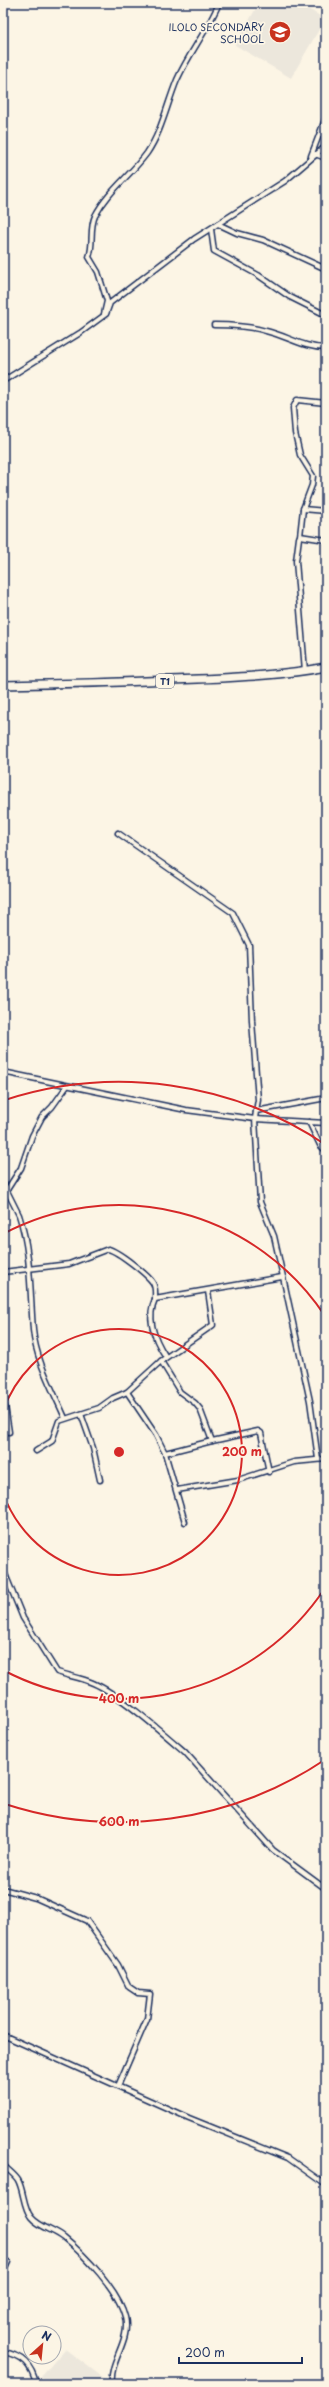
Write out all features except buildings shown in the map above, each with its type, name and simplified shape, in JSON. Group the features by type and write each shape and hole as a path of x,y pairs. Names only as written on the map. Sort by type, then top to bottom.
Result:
{"highway":[{"name":"T1","path":"3,685 140,682 290,674 326,667"}],"street":[{"path":"104,315 107,301 98,272 89,257 92,250 94,218 107,196 147,152 159,129 177,80 198,40 212,21 219,3"},
{"path":"313,156 326,117"},
{"path":"3,381 80,334 104,315 110,303 194,239 284,181 326,146"},
{"path":"313,156 326,158"},
{"path":"218,224 237,233 263,240 326,269"},
{"path":"211,229 214,251 258,275 290,297 326,315"},
{"path":"214,325 243,326 266,331 302,344 326,348"},
{"path":"305,671 296,561 303,509 312,485 313,476 300,455 295,432 293,408 297,400 326,403"},
{"path":"303,509 326,511"},
{"path":"300,536 326,540"},
{"path":"118,833 233,913 249,945 252,1021 258,1100 254,1119 258,1190 274,1236 310,1401 318,1459"},
{"path":"3,1072 186,1110 254,1119 326,1123"},
{"path":"3,1196 21,1168 32,1136 42,1117 52,1108 67,1086"},
{"path":"256,1111 326,1098"},
{"path":"309,1122 320,1145 326,1151"},
{"path":"7,1191 19,1217 28,1269 33,1330 37,1349 42,1365 66,1418"},
{"path":"3,1272 69,1264 108,1249 113,1250 148,1278 155,1288 155,1299 151,1308 150,1320 166,1357"},
{"path":"155,1299 208,1291 238,1283 282,1277"},
{"path":"36,1450 52,1441 57,1425 66,1418 98,1408 113,1398 127,1392 166,1357 213,1325 208,1291"},
{"path":"161,1361 180,1392 196,1403 200,1409 212,1441"},
{"path":"127,1392 156,1435 165,1453 177,1490 185,1522"},
{"path":"3,1393 9,1432"},
{"path":"81,1414 93,1448 100,1480"},
{"path":"165,1453 212,1441 260,1432 269,1472"},
{"path":"177,1490 238,1480 269,1472 294,1462 326,1459"},
{"path":"3,1569 23,1618 57,1672 92,1682 105,1689 170,1739 185,1752 273,1850 326,1890"},
{"path":"3,1889 36,1898 87,1921 118,1965 129,1987 138,1993 150,1994 147,2019 118,2086"},
{"path":"3,2035 189,2118 288,2158 326,2185"},
{"path":"3,2165 18,2180 31,2217 42,2226 64,2237 100,2275 116,2297 125,2317 124,2341 111,2377 112,2384"},
{"path":"3,2274 8,2262"},
{"path":"3,2352 14,2353 27,2363 36,2384"}],"shaded area":[{"name":"ILOLO SECONDARY SCHOOL","path":"259,3 298,3 325,19 291,78 235,45"},
{"path":"65,2349 105,2379 101,2384 50,2384 41,2377 51,2365 62,2365 62,2352"}],"place":[{"name":"ILOLO SECONDARY SCHOOL","path":"280,32"}]}
